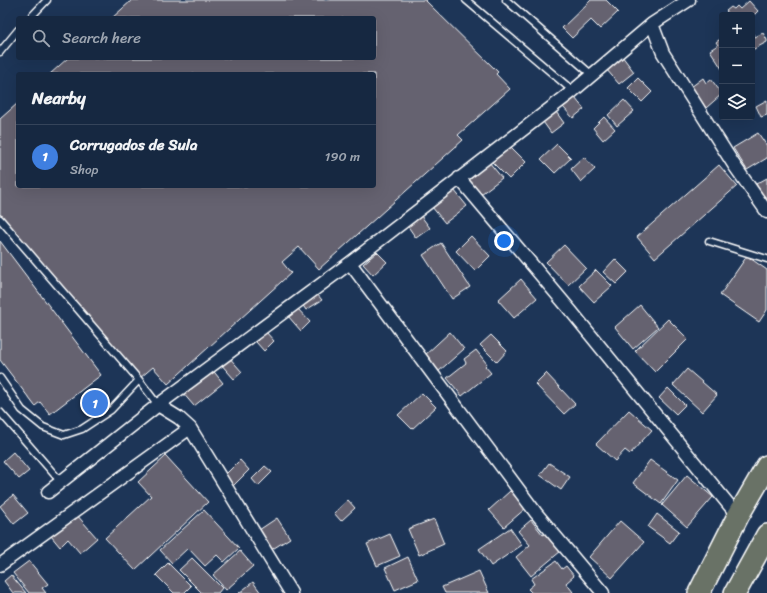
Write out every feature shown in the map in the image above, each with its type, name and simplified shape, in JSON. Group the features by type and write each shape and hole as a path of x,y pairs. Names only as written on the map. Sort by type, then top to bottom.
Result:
{"highway":[{"path":"699,593 738,516 767,466"},
{"path":"735,593 767,535"}],"street":[{"path":"48,492 158,406 350,263 573,91 652,24 689,0"},
{"path":"652,24 663,53 734,164 767,212"},
{"path":"459,178 571,311 738,516"},
{"path":"350,263 536,513 603,593"},
{"path":"158,406 178,418 190,428 291,593"},
{"path":"0,565 190,428"}],"lane":[{"path":"32,16 47,0"},
{"path":"466,0 573,91"},
{"path":"506,0 592,75"},
{"path":"0,52 16,32"},
{"path":"0,219 139,380 158,406"},
{"path":"709,241 767,259"},
{"path":"0,378 22,410 43,427 64,435 82,429 111,410 139,380"},
{"path":"0,412 61,482"}],"building":[{"path":"132,0 425,0 498,72 496,74 510,89 458,135 463,140 319,269 299,247 282,262 291,273 168,384 153,367 140,378 0,214 0,119 16,105 16,188 376,188 376,72 52,72 66,60 376,60 376,16 114,16"},
{"path":"591,0 606,0 618,12 600,29 591,20 572,38 562,28"},
{"path":"749,1 758,11 755,14 755,12 726,11 731,7 734,9 737,6 740,9"},
{"path":"763,33 767,42 755,48 755,37"},
{"path":"719,40 719,64 710,50 718,45 716,42"},
{"path":"622,56 634,72 619,84 606,69"},
{"path":"638,78 652,92 642,102 628,88"},
{"path":"703,78 706,83 711,79 719,90 719,97 706,108 691,87"},
{"path":"575,98 584,109 573,118 563,107"},
{"path":"624,100 634,111 617,126 608,115"},
{"path":"767,100 767,115 761,117 756,106"},
{"path":"554,109 564,123 551,133 541,119"},
{"path":"604,117 615,129 603,140 593,128"},
{"path":"758,133 767,146 767,158 747,170 733,148"},
{"path":"557,144 571,158 555,173 541,159"},
{"path":"509,145 526,162 509,179 492,162"},
{"path":"584,157 595,169 581,182 571,169"},
{"path":"489,162 502,178 481,194 468,179"},
{"path":"719,165 737,186 655,258 637,237"},
{"path":"767,178 767,202 756,184"},
{"path":"454,190 467,206 445,223 432,207"},
{"path":"421,216 430,228 416,238 407,225"},
{"path":"471,236 490,256 475,271 456,251"},
{"path":"0,241 101,375 50,414 40,402 35,406 0,360"},
{"path":"441,243 470,287 452,299 423,255"},
{"path":"564,245 586,268 568,285 546,262"},
{"path":"377,252 387,262 373,275 363,264"},
{"path":"747,256 767,270 767,310 759,322 720,295"},
{"path":"615,259 628,272 616,284 603,272"},
{"path":"596,270 612,286 594,302 579,286"},
{"path":"521,279 537,298 514,318 498,300"},
{"path":"317,294 322,300 306,310 302,304"},
{"path":"640,305 658,327 633,349 615,327"},
{"path":"297,308 310,322 301,331 288,316"},
{"path":"668,319 688,339 655,372 635,351"},
{"path":"266,332 274,341 264,351 256,342"},
{"path":"450,332 464,349 438,372 424,356"},
{"path":"491,335 507,351 497,362 480,345"},
{"path":"476,350 487,364 485,366 491,373 462,396 447,378 466,363 464,359"},
{"path":"228,356 242,372 234,379 220,363"},
{"path":"211,368 223,383 194,406 182,392"},
{"path":"687,369 717,395 702,412 673,385"},
{"path":"546,373 575,404 564,414 535,384"},
{"path":"668,388 685,405 676,414 659,398"},
{"path":"422,393 436,407 412,429 398,415"},
{"path":"629,410 652,430 630,454 625,450 615,461 596,444"},
{"path":"13,452 29,471 19,479 3,461"},
{"path":"166,456 208,502 135,570 105,538 151,496 138,482"},
{"path":"240,460 249,470 231,488 222,478"},
{"path":"650,460 678,480 661,504 633,483"},
{"path":"549,463 570,477 561,490 540,475"},
{"path":"265,466 272,472 258,486 252,479"},
{"path":"687,475 713,497 687,527 662,505"},
{"path":"510,491 526,508 504,527 489,510"},
{"path":"13,495 28,513 14,524 0,506"},
{"path":"348,500 355,508 341,521 334,513"},
{"path":"204,510 239,548 224,562 217,555 205,566 188,548 172,563 160,550"},
{"path":"76,514 97,538 80,553 68,539 60,547 51,536"},
{"path":"657,514 679,531 670,543 648,527"},
{"path":"277,518 290,538 271,550 259,530"},
{"path":"434,519 444,544 419,555 408,529"},
{"path":"531,520 543,535 546,533 561,551 531,576 516,557 530,545 518,531"},
{"path":"620,521 644,542 612,578 589,557"},
{"path":"510,528 522,545 491,566 479,549"},
{"path":"390,534 400,556 377,566 367,544"},
{"path":"240,551 253,566 226,590 213,575"},
{"path":"408,557 418,580 395,590 385,568"},
{"path":"192,558 222,588 218,593 202,593 179,570"},
{"path":"29,561 48,584 42,588 46,593 29,593 13,573"},
{"path":"556,561 562,569 566,566 574,576 566,583 573,592 532,593 528,589 534,584 531,579"},
{"path":"168,563 191,586 184,593 174,593 156,575"},
{"path":"479,571 489,593 445,593 442,587"},
{"path":"11,575 26,593 13,593 4,581"},
{"path":"253,582 261,593 239,593"}],"place":[{"name":"Corrugados de Sula","path":"95,403"}]}
